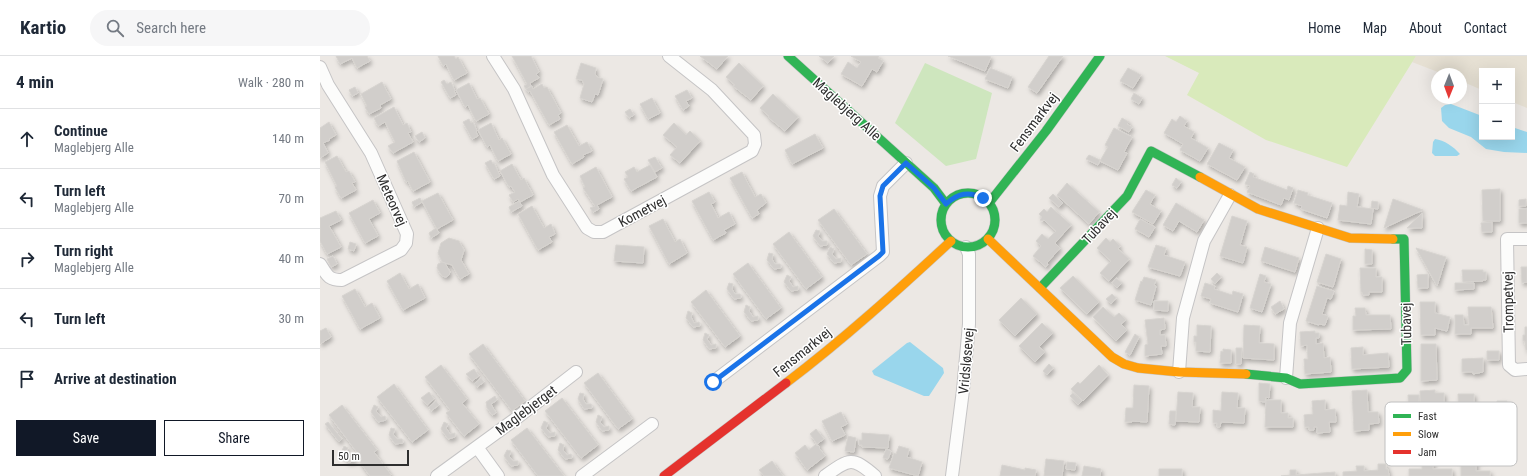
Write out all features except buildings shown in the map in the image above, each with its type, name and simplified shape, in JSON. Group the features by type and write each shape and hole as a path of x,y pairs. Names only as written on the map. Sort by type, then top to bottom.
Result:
{"street":[{"name":"Kometvej","path":"493,56 514,89 553,175 587,228 594,232 603,232 752,151 755,144 754,135 712,90 670,56"},
{"name":"Maglebjerg Alle","path":"788,56 934,188 946,204"},
{"name":"Fensmarkvej","path":"990,203 1046,131 1100,56"},
{"name":"Meteorvej","path":"320,67 328,85 371,153 407,234 406,243 401,250 342,280 334,280 328,277 320,264"},
{"name":"Tubavej","path":"988,239 1112,357 1124,364 1138,368 1179,372 1264,375 1286,378 1300,384 1400,378 1407,370 1404,239 1350,238 1258,209 1151,151 1126,196 1040,288"},
{"path":"713,382 883,252 880,196 883,186 906,163"},
{"path":"960,194 976,194 990,203 994,210 995,226 988,239 981,244 974,247 958,245 945,235 941,219 946,204 952,198 960,194"},
{"path":"1179,372 1184,318 1204,241 1230,195"},
{"path":"1286,378 1290,324 1318,228"},
{"name":"Trompetvej","path":"1527,239 1507,239 1509,365 1515,370 1527,369"},
{"name":"Fensmarkvej","path":"664,476 809,366 891,296 951,241"},
{"name":"Vridsløsevej","path":"952,476 963,390 969,324 969,254 966,247"},
{"name":"Maglebjerget","path":"437,476 576,372"},
{"path":"582,476 652,424"},
{"path":"477,447 498,476"},
{"path":"826,476 842,464 851,461 862,464 875,476"}],"shaded area":[{"path":"1416,56 1527,56 1527,108 1515,103 1515,68 1479,68 1479,89 1467,84 1467,68 1431,68 1431,69 1412,62"}],"green space":[{"path":"1165,56 1416,56 1347,167 1266,140 1187,95 1199,73"},
{"path":"925,63 992,93 976,159 946,166 895,123"}],"water":[{"path":"1451,104 1479,115 1479,140 1515,140 1515,128 1527,132 1527,153 1504,152 1486,149 1471,137 1449,128 1442,121 1441,108 1445,105"},
{"path":"1435,139 1449,144 1460,154 1457,156 1435,156 1432,153 1433,142"},
{"path":"910,342 943,368 944,373 929,396 924,396 874,375 872,371"}],"traffic: fast":[{"path":"788,56 934,188 946,204"},
{"path":"989,203 1046,131 1100,56"},
{"path":"1040,288 1127,196 1151,151 1200,177"},
{"path":"968,193 978,195 987,201 993,210 995,220 993,230 987,239 978,245 968,247 958,245 949,239 943,230 941,220 943,210 949,201 958,195 968,193"},
{"path":"1246,374 1286,378 1300,384 1400,378 1407,370 1404,239 1393,239"}],"traffic: slow":[{"path":"1200,177 1258,209 1350,238 1393,239"},
{"path":"988,239 1112,357 1124,364 1138,368 1179,372 1246,374"},
{"path":"786,383 850,332 951,241"}],"traffic: jam":[{"path":"664,476 786,383"}],"route":[{"path":"713,382 883,252 880,196 883,186 906,163 934,188 946,204 952,198 960,194 976,194 983,198"}]}
